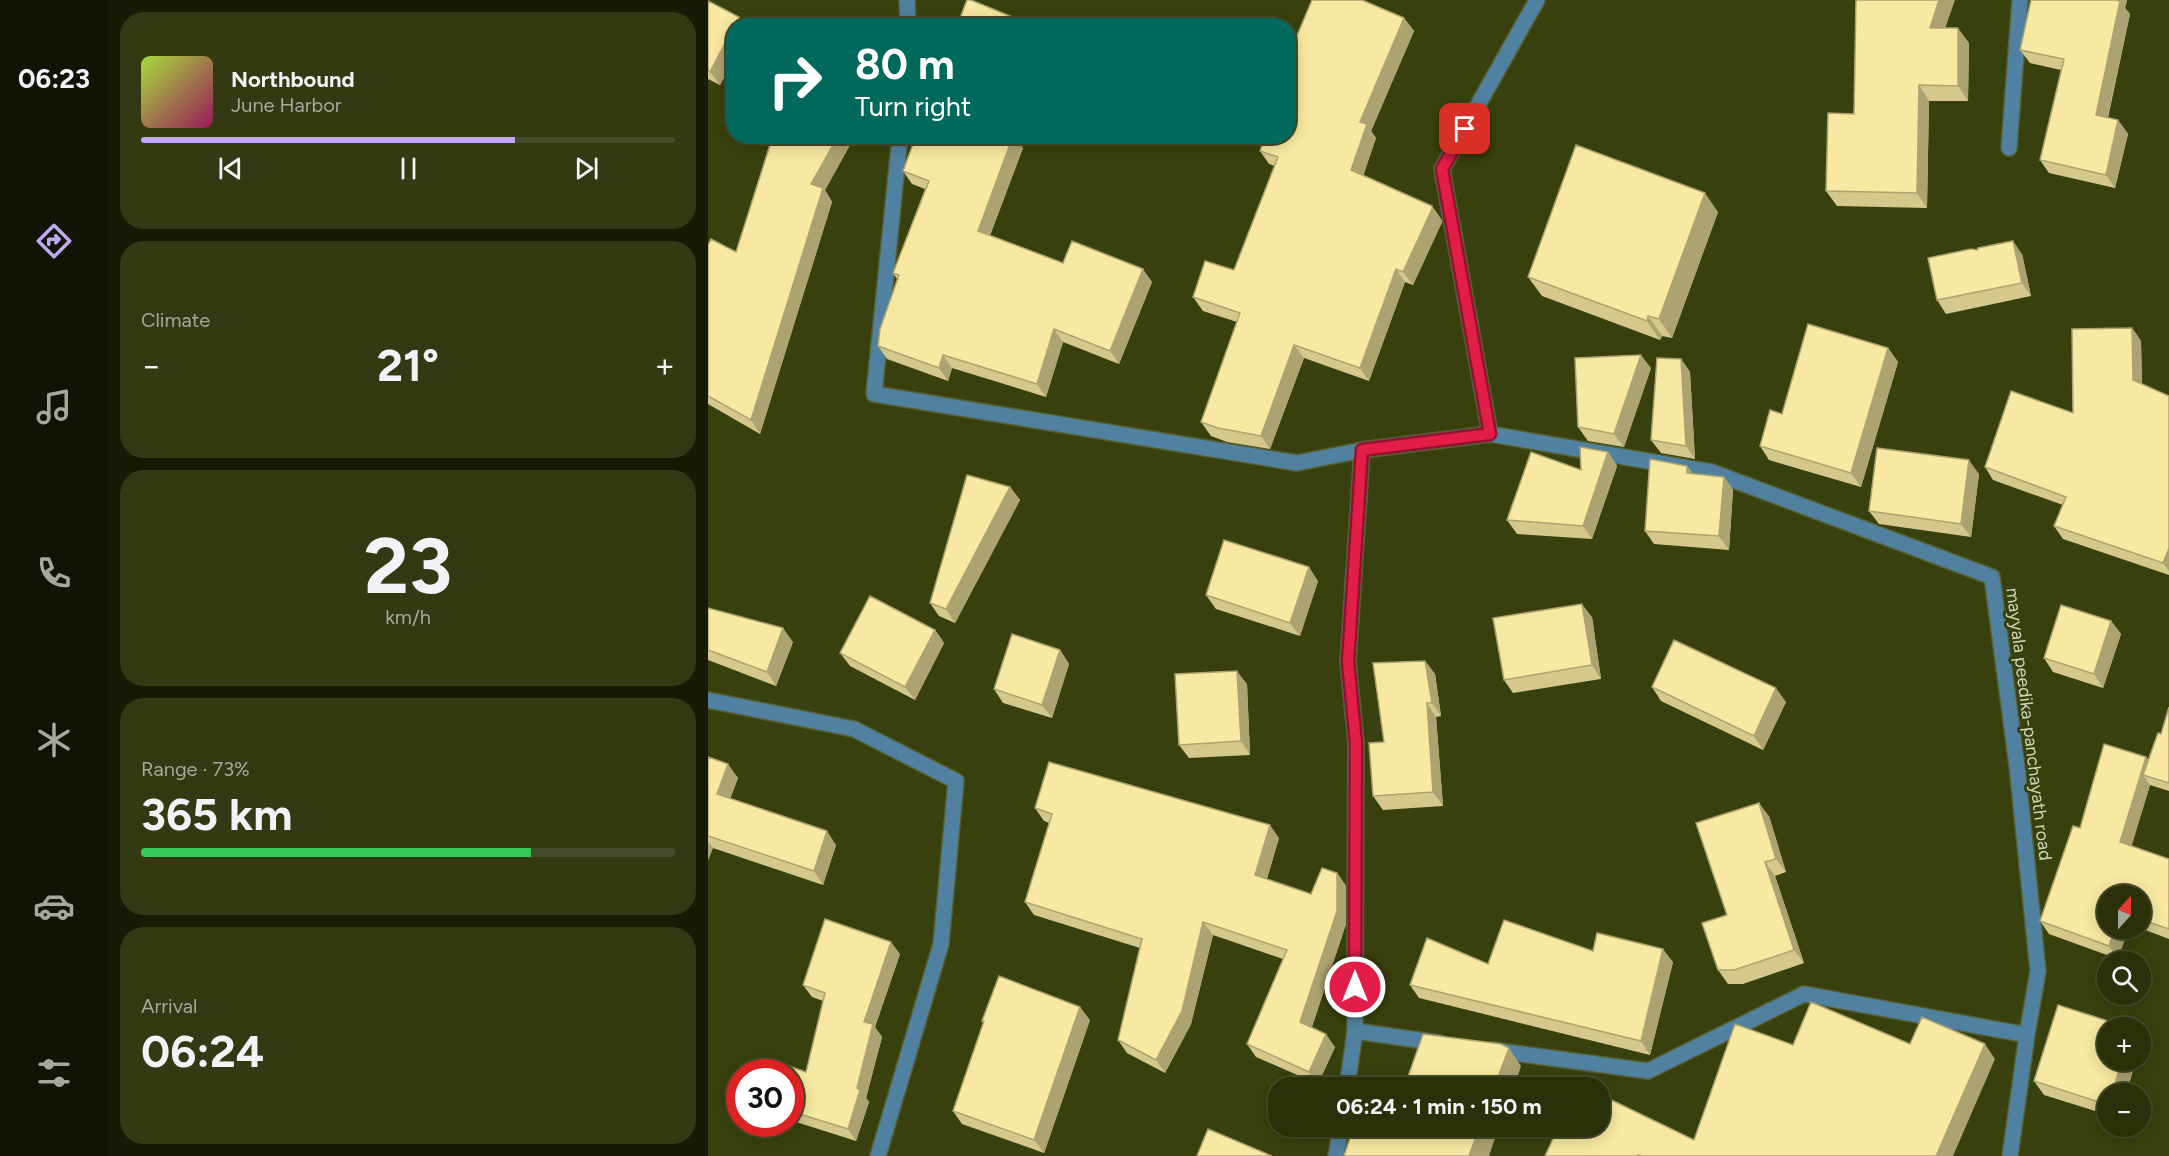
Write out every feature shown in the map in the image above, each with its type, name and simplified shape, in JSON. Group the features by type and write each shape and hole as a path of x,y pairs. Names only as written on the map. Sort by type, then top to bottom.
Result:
{"street":[{"path":"907,0 908,18"},
{"path":"899,144 874,394 1297,463 1362,450 1490,434 1442,169 1537,0"},
{"path":"2009,148 2020,0"},
{"name":"mayyala peedika-panchayath road","path":"1490,434 1712,472 1992,577 2017,766 2038,971 2027,1035"},
{"path":"1349,1077 1355,1031 1356,743 1348,662 1362,450"},
{"path":"708,700 854,729 956,781 941,944 878,1156"},
{"path":"1472,1047 1648,1071 1804,994 2027,1035 2010,1156"},
{"path":"1355,1031 1449,1044"},
{"path":"1336,1156 1339,1137"}],"building":[{"path":"967,0 971,0 1015,18 960,18"},
{"path":"1312,0 1362,0 1404,18 1360,122 1367,124 1351,170 1432,206 1432,209 1403,272 1396,269 1360,368 1294,345 1261,436 1218,428 1201,422 1240,313 1193,297 1205,261 1234,270 1278,157 1260,151 1262,144 1296,144 1296,38"},
{"path":"1856,0 1939,0 1930,28 1958,28 1958,86 1919,85 1917,193 1826,191 1828,113 1854,114"},
{"path":"2031,0 2120,1 2096,115 2118,120 2106,175 2040,160 2064,59 2020,50"},
{"path":"708,1 739,17 726,18 726,42 710,72 708,70"},
{"path":"770,144 834,144 811,184 823,188 751,420 708,396 708,245 711,239 736,252"},
{"path":"913,144 1010,144 978,231 1063,263 1072,241 1143,269 1110,351 1054,329 1037,384 943,355 939,368 878,346 880,329 899,275 893,273 929,181 903,171"},
{"path":"1576,145 1705,193 1659,319 1648,316 1647,321 1528,277"},
{"path":"2013,241 2022,283 1937,300 1928,258"},
{"path":"1808,324 1888,348 1851,473 1760,446 1770,410 1782,414"},
{"path":"2132,328 2133,380 2169,396 2169,548 2163,563 2054,526 2066,497 1985,467 2011,391 2073,413 2072,329"},
{"path":"1641,355 1614,434 1578,427 1575,358"},
{"path":"1657,358 1681,359 1686,446 1651,440"},
{"path":"1580,447 1608,452 1583,526 1507,520 1531,452 1581,470"},
{"path":"1877,448 1969,460 1961,524 1869,511"},
{"path":"1650,459 1687,466 1687,473 1724,477 1719,536 1645,531"},
{"path":"967,475 1010,487 946,609 930,603"},
{"path":"1224,540 1309,567 1290,623 1206,595"},
{"path":"870,596 935,630 905,687 840,653"},
{"path":"1582,604 1592,665 1504,680 1493,618"},
{"path":"2061,605 2111,621 2094,674 2044,658"},
{"path":"708,608 783,628 767,672 708,650"},
{"path":"1012,634 1060,650 1042,705 994,689"},
{"path":"1674,640 1776,688 1754,736 1652,687"},
{"path":"1425,661 1432,703 1427,703 1433,792 1373,796 1369,743 1384,742 1373,663"},
{"path":"1237,671 1241,741 1179,745 1175,674"},
{"path":"2169,707 2169,783 2143,775 2158,733 2161,734"},
{"path":"2104,744 2146,757 2120,842 2169,859 2169,929 2151,923 2151,885 2097,885 2097,939 2111,939 2109,946 2040,921 2073,826 2080,828"},
{"path":"708,757 728,764 717,794 827,831 814,871 708,836"},
{"path":"1049,762 1270,825 1255,875 1311,894 1322,868 1337,873 1337,911 1300,1022 1326,1034 1309,1072 1247,1044 1287,950 1203,922 1182,1011 1156,1060 1118,1040 1142,939 1025,902 1052,814 1035,808"},
{"path":"1759,803 1776,859 1765,862 1794,950 1734,970 1718,970 1702,923 1727,915 1696,823"},
{"path":"825,919 891,942 864,1022 873,1024 857,1088 860,1090 848,1129 804,1115 804,1071 806,1072 825,993 803,985"},
{"path":"1504,920 1593,951 1597,933 1663,949 1641,1041 1410,985 1427,938 1488,964"},
{"path":"999,976 1080,1007 1034,1140 953,1111"},
{"path":"1811,1002 1910,1044 1922,1017 1985,1044 1936,1156 1545,1156 1554,1137 1610,1137 1610,1099 1694,1140 1735,1024 1793,1045"},
{"path":"2058,1005 2097,1017 2097,1071 2119,1071 2115,1083 2097,1083 2097,1101 2034,1081"},
{"path":"1423,1034 1501,1044 1509,1048 1498,1077 1408,1077"},
{"path":"1208,1129 1272,1156 1197,1156"},
{"path":"1350,1137 1476,1137 1469,1156 1344,1156"}],"route":[{"path":"1355,987 1356,743 1348,662 1362,450 1490,434 1442,169 1465,129"}]}
